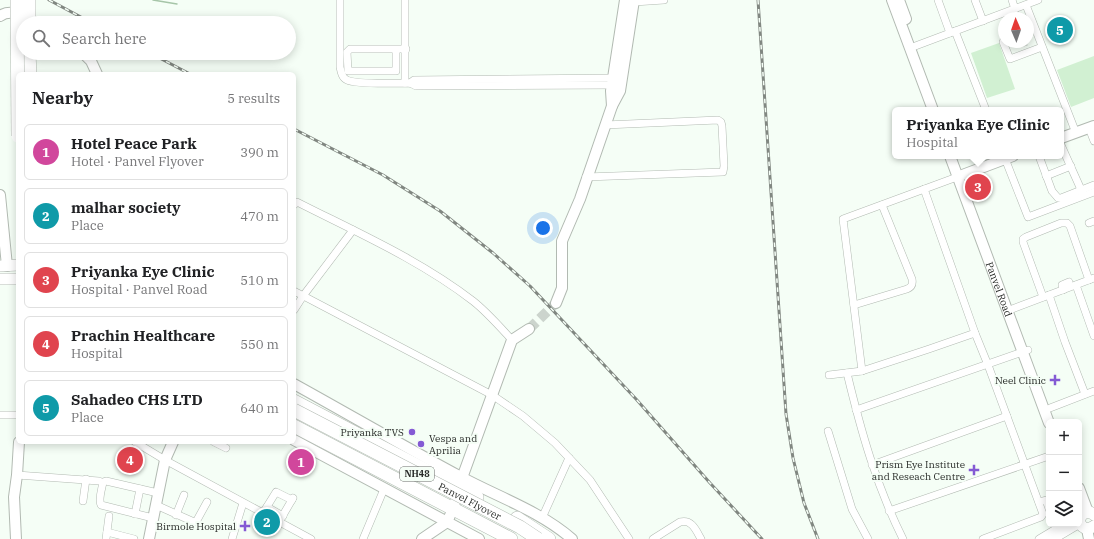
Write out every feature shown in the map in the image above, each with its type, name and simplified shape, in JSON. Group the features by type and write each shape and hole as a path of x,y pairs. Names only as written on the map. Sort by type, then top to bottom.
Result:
{"highway":[{"path":"17,0 17,16"},
{"path":"29,0 29,16"},
{"path":"17,60 18,72"},
{"path":"29,60 30,72"},
{"path":"296,402 461,483 549,539"},
{"name":"Panvel Flyover","path":"296,411 520,527 538,539"},
{"name":"Panvel Flyover","path":"296,419 526,539"},
{"path":"296,427 511,539"}],"main road":[{"path":"0,279 16,279"},
{"path":"1051,539 1074,527"}],"street":[{"path":"340,0 340,67 342,76 346,80 358,82 408,83 416,86 499,82 617,81"},
{"path":"406,0 408,83"},
{"path":"556,303 562,288 562,241 581,194 612,106 611,91 617,81 635,1 664,0"},
{"path":"892,0 939,107"},
{"path":"900,0 932,107"},
{"path":"938,0 985,107"},
{"path":"975,0 983,21"},
{"path":"1012,0 1015,9"},
{"path":"913,47 1038,0"},
{"path":"1026,5 1027,12"},
{"path":"3,12 15,13 21,16"},
{"path":"1034,35 1076,132"},
{"path":"1005,48 1010,59 1040,48"},
{"path":"348,50 348,71 394,71 396,69 396,49"},
{"path":"340,50 406,49"},
{"path":"89,60 96,72"},
{"path":"585,181 723,172 722,126 718,120 605,125"},
{"path":"1064,137 1092,127 1094,140"},
{"path":"1064,151 1082,196"},
{"name":"Panvel Road","path":"952,159 961,175"},
{"name":"Panvel Road","path":"958,159 961,175 1025,351 1047,409 1053,419"},
{"path":"862,371 843,219 1002,159"},
{"path":"1008,159 1028,217 1082,196 1094,185"},
{"path":"1040,159 1052,191 1058,198 1094,195"},
{"path":"1046,176 1071,166"},
{"path":"924,189 975,333 1008,416 1024,465 1043,514 1041,517 983,539"},
{"path":"0,195 2,248 12,266"},
{"path":"296,203 297,202 393,251 452,285 475,302 512,340"},
{"path":"854,305 907,289 913,284 882,205"},
{"path":"1010,309 1046,296 1063,290 1072,284 1091,279 1070,226 1067,223 1061,223 1026,237 1023,239 1023,242 1046,296 1086,394"},
{"path":"296,307 353,230"},
{"path":"1072,284 1094,336"},
{"path":"296,292 492,395 523,416 556,443 590,480 629,539"},
{"path":"422,539 447,522 453,509 512,340 529,329"},
{"path":"829,375 862,371 975,333"},
{"path":"856,410 1025,351"},
{"path":"847,373 872,465 889,511 904,539"},
{"path":"296,385 461,483 542,518 559,528 572,539"},
{"path":"1047,409 1094,391"},
{"name":"Panvel Road","path":"1047,409 1048,419"},
{"path":"0,415 16,416"},
{"path":"872,465 1008,416"},
{"path":"828,432 852,509 868,539"},
{"path":"296,441 478,539"},
{"path":"16,539 14,497 19,444"},
{"path":"138,444 243,502 265,510 281,519 307,538"},
{"path":"149,539 165,460 172,444"},
{"path":"218,444 226,448"},
{"path":"889,511 1046,457"},
{"path":"542,518 569,458"},
{"path":"17,475 99,481"},
{"path":"83,501 86,479"},
{"path":"153,518 101,505 99,502 103,482 111,482 158,493"},
{"path":"135,514 140,489"},
{"path":"363,539 384,489"},
{"path":"265,510 276,492 293,499 281,519"},
{"path":"176,515 184,495"},
{"path":"1039,502 1046,500"},
{"path":"156,505 176,515 196,522 207,502"},
{"path":"232,539 243,502"},
{"path":"110,516 107,535 134,539"},
{"path":"653,539 684,521 692,524 702,539"},
{"path":"1039,539 1071,527"}],"green space":[{"path":"998,43 998,48 1001,48 1015,89 987,98 971,53"},
{"path":"1094,56 1094,98 1071,107 1057,70"}],"waterway":[{"path":"153,0 177,4"}],"tunnel":[{"path":"529,329 556,303"}],"railway":[{"path":"49,0 79,16"},
{"path":"758,0 786,414 793,458 804,503 818,539"},
{"path":"163,60 186,72"},
{"path":"296,130 383,175 440,211 493,253 530,286 636,399 762,539"}],"place":[{"name":"Sahadeo CHS LTD","path":"1060,30"},
{"name":"Priyanka Eye Clinic","path":"978,187"},
{"name":"Neel Clinic","path":"1055,380"},
{"name":"Priyanka TVS","path":"412,432"},
{"name":"Vespa and Aprilia","path":"421,444"},
{"name":"Prachin Healthcare","path":"130,460"},
{"name":"Hotel Peace Park","path":"301,462"},
{"name":"Prism Eye Institute and Reseach Centre","path":"974,470"},
{"name":"malhar society","path":"267,522"},
{"name":"Birmole Hospital","path":"245,526"}]}
